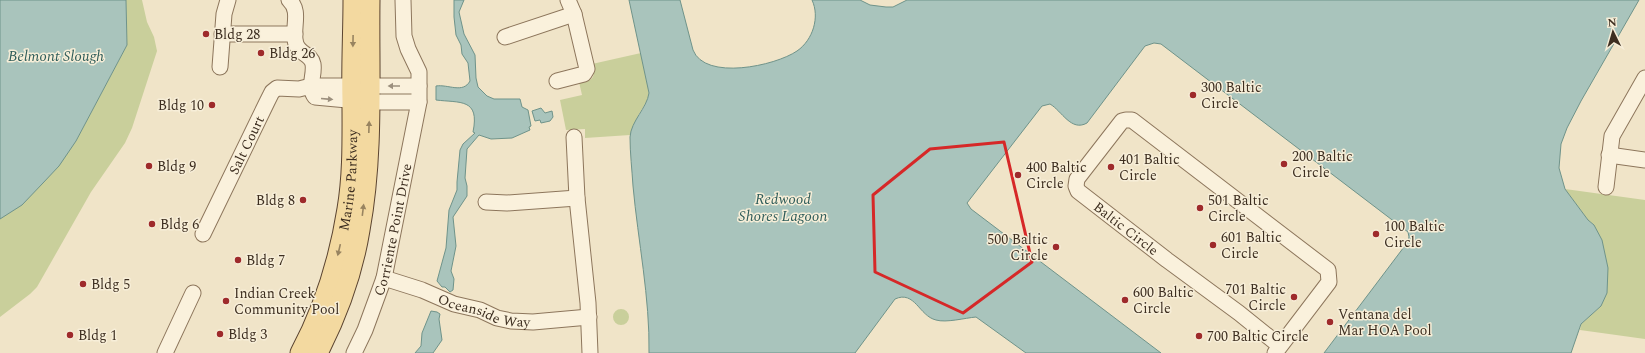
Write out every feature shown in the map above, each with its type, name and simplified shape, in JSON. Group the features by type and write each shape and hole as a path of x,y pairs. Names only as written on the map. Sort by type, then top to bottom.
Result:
{"main road":[{"name":"Marine Parkway","path":"318,353 330,329 347,283 360,230 367,179 353,0"},
{"name":"Marine Parkway","path":"300,353 309,336 328,288 344,229 348,208 351,159 361,94 370,0"}],"street":[{"path":"220,67 224,14 228,0"},
{"path":"289,0 295,10 296,45 311,83 312,93 315,97 361,94 419,86"},
{"name":"Corriente Point Drive","path":"354,353 365,330 384,278 419,102 419,72 408,49 404,36 404,0"},
{"path":"505,37 571,7 587,71 584,74 557,81"},
{"path":"222,34 295,34"},
{"path":"1606,187 1609,155 1614,131 1645,78"},
{"name":"Salt Court","path":"202,234 272,92 281,87 299,88 311,83"},
{"path":"361,94 419,102"},
{"name":"Baltic Circle","path":"1124,120 1132,120 1328,270 1330,276 1329,282 1278,350 1239,313 1167,260 1078,191 1076,184 1077,179 1120,123 1124,120"},
{"path":"574,137 577,198 589,318 590,353"},
{"path":"1609,155 1645,160"},
{"path":"486,202 507,204 577,198"},
{"name":"Oceanside Way","path":"384,278 422,290 450,302 480,310 497,318 511,321 527,322 589,318"},
{"path":"165,353 193,293"}],"highlighted area":[{"path":"1004,142 1032,262 963,313 875,272 873,195 930,149"}],"green space":[{"path":"126,0 142,0 147,22 154,37 157,51 132,128 125,143 91,192 37,287 0,317 0,218 60,163 76,141 127,45"},
{"path":"641,53 649,93 648,99 639,114 630,135 585,138 585,129 566,130 560,100 582,95 579,82 592,78 594,73 592,64"},
{"path":"1565,189 1645,200 1645,339 1580,330 1581,324 1601,306 1594,225 1588,220"},
{"path":"618,309 624,309 629,314 627,323 624,325 618,325 613,320 613,314"}],"water":[{"name":"Belmont Slough","path":"0,0 126,0 127,45 76,141 59,166 22,205 0,219"},
{"path":"454,0 464,0 459,12 464,34 475,55 478,87 487,96 494,99 520,99 522,107 528,110 531,126 529,127 530,130 512,138 491,139 479,135 467,149 465,178 467,196 453,217 456,246 451,271 454,279 453,290 450,292 445,287 442,287 437,281 446,248 449,210 457,190 460,150 463,144 475,133 473,132 474,113 471,108 460,102 436,100 436,86 459,88 467,85 470,81 468,63 462,54 461,45 456,35"},
{"name":"Redwood Shores Lagoon","path":"629,0 680,0 693,50 700,60 711,65 725,68 741,68 773,62 787,57 803,46 814,28 815,14 812,0 860,0 870,5 893,7 907,0 1639,0 1581,101 1567,128 1561,144 1559,168 1565,189 1588,220 1594,225 1602,240 1608,268 1607,293 1601,306 1581,324 1571,353 1324,353 1407,243 1409,237 1408,232 1161,44 1154,43 1145,46 1087,123 1076,125 1067,120 1050,104 1042,106 967,203 971,209 1161,353 1026,353 976,317 950,321 936,320 930,318 912,301 902,297 895,299 855,353 649,353 648,311 635,207 630,137 633,125 648,99 649,93"},
{"path":"541,108 545,113 552,111 553,117 550,121 541,123 540,120 535,121 532,111"},
{"path":"431,311 440,314 439,319 442,340 433,353 415,353 421,346 422,333"}],"place":[{"name":"Bldg 28","path":"206,34"},
{"name":"Bldg 26","path":"261,53"},
{"name":"300 Baltic Circle","path":"1193,95"},
{"name":"Bldg 10","path":"212,105"},
{"name":"200 Baltic Circle","path":"1284,164"},
{"name":"Bldg 9","path":"149,166"},
{"name":"401 Baltic Circle","path":"1111,167"},
{"name":"400 Baltic Circle","path":"1018,175"},
{"name":"Bldg 8","path":"303,200"},
{"name":"501 Baltic Circle","path":"1200,208"},
{"name":"Bldg 6","path":"152,224"},
{"name":"100 Baltic Circle","path":"1376,234"},
{"name":"601 Baltic Circle","path":"1213,245"},
{"name":"500 Baltic Circle","path":"1056,247"},
{"name":"Bldg 7","path":"238,260"},
{"name":"Bldg 5","path":"83,284"},
{"name":"701 Baltic Circle","path":"1294,297"},
{"name":"600 Baltic Circle","path":"1125,300"},
{"name":"Indian Creek Community Pool","path":"226,301"},
{"name":"Ventana del Mar HOA Pool","path":"1330,322"},
{"name":"Bldg 3","path":"220,334"},
{"name":"Bldg 1","path":"70,335"},
{"name":"700 Baltic Circle","path":"1199,336"}]}
